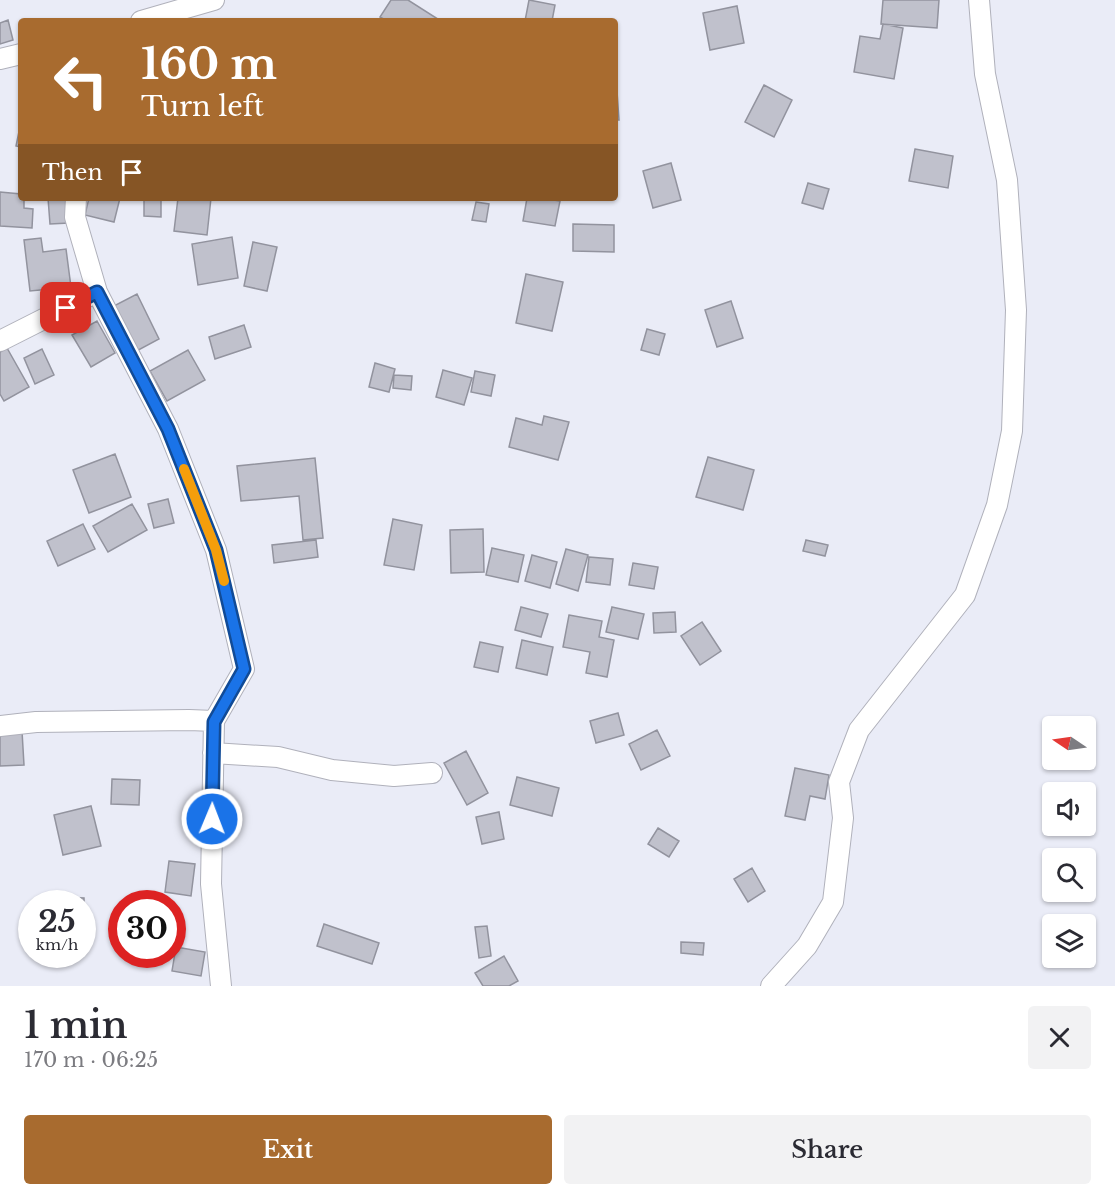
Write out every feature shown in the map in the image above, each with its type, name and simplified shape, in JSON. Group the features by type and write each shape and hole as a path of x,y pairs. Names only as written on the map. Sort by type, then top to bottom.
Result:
{"street":[{"path":"771,986 807,946 833,902 843,818 839,782 859,730 966,595 997,505 1012,431 1016,310 1007,180 986,74 979,0"},
{"path":"151,18 207,1"},
{"path":"0,59 18,55"},
{"path":"76,201 75,217 97,292 168,429 216,550 244,669 214,722 211,884 222,986"},
{"path":"0,341 97,292"},
{"path":"0,726 36,722 189,720 214,722"},
{"path":"213,753 278,757 332,770 394,776 432,773"}],"building":[{"path":"391,0 408,0 436,18 382,18 380,17"},
{"path":"529,0 555,5 553,18 526,18"},
{"path":"883,0 939,0 937,28 881,24"},
{"path":"737,6 744,43 710,50 703,13"},
{"path":"8,20 13,40 0,44 0,23"},
{"path":"883,24 903,28 894,79 854,72 860,36 880,39"},
{"path":"764,85 792,100 774,137 745,122"},
{"path":"915,149 953,156 948,188 909,181"},
{"path":"671,163 681,200 653,208 643,171"},
{"path":"808,183 829,189 823,209 802,203"},
{"path":"0,192 18,194 18,201 24,201 24,208 33,209 32,228 0,226"},
{"path":"48,201 67,201 69,223 50,224"},
{"path":"88,201 119,201 114,222 85,215"},
{"path":"144,201 161,201 161,217 144,216"},
{"path":"178,201 211,201 207,235 174,231"},
{"path":"526,201 560,201 555,226 523,221"},
{"path":"476,202 489,204 486,222 472,220"},
{"path":"573,224 614,225 614,252 573,251"},
{"path":"232,237 238,278 198,285 192,244"},
{"path":"41,238 43,252 66,249 71,287 30,291 24,240"},
{"path":"253,242 277,247 267,291 244,286"},
{"path":"526,274 563,282 552,331 516,323"},
{"path":"137,294 159,339 131,354 108,309"},
{"path":"731,301 743,338 717,347 705,310"},
{"path":"97,321 115,353 91,367 72,335"},
{"path":"244,325 251,347 215,359 209,337"},
{"path":"647,329 665,334 659,355 641,350"},
{"path":"7,348 29,387 4,401 0,394 0,352"},
{"path":"42,349 54,375 35,384 24,358"},
{"path":"188,350 205,380 167,401 150,371"},
{"path":"375,363 395,369 389,392 369,387"},
{"path":"443,370 472,378 464,405 436,397"},
{"path":"475,371 495,375 491,396 471,392"},
{"path":"394,375 412,376 411,390 393,388"},
{"path":"544,416 569,422 558,460 509,447 516,418 542,425"},
{"path":"115,454 131,497 89,513 73,470"},
{"path":"708,457 754,470 743,510 696,497"},
{"path":"315,458 323,538 303,540 299,496 241,501 237,466"},
{"path":"168,499 174,523 154,528 148,504"},
{"path":"132,504 147,530 108,552 93,526"},
{"path":"393,519 422,525 414,570 384,565"},
{"path":"83,524 95,549 58,566 47,541"},
{"path":"483,529 484,572 451,573 450,530"},
{"path":"316,540 318,557 274,563 272,545"},
{"path":"806,540 828,545 825,556 803,551"},
{"path":"492,548 524,555 518,582 486,575"},
{"path":"566,549 588,555 578,591 556,584"},
{"path":"532,555 557,562 550,588 525,581"},
{"path":"589,557 613,559 610,585 586,582"},
{"path":"633,563 658,567 654,589 629,585"},
{"path":"521,607 548,614 541,637 515,630"},
{"path":"612,607 644,614 638,639 606,632"},
{"path":"675,612 676,632 654,633 653,613"},
{"path":"569,615 602,621 599,637 614,640 607,677 586,673 590,652 563,647"},
{"path":"702,622 721,651 700,665 681,636"},
{"path":"522,640 553,647 547,675 516,668"},
{"path":"480,642 503,647 498,672 474,667"},
{"path":"618,713 624,735 596,743 590,721"},
{"path":"657,730 670,756 641,770 629,744"},
{"path":"22,731 24,765 0,766 0,732"},
{"path":"466,751 488,793 467,805 444,763"},
{"path":"795,768 829,775 825,799 810,796 805,820 785,816"},
{"path":"517,777 559,788 552,816 510,805"},
{"path":"112,779 140,780 139,805 111,804"},
{"path":"91,806 101,846 63,855 54,815"},
{"path":"499,812 504,839 482,844 476,817"},
{"path":"658,828 679,841 669,857 648,844"},
{"path":"169,861 195,864 191,896 186,895 186,890 165,890"},
{"path":"752,868 765,891 748,902 734,879"},
{"path":"324,924 379,943 372,964 317,946"},
{"path":"487,926 491,956 479,958 475,927"},
{"path":"681,942 704,943 703,955 681,953"},
{"path":"186,949 205,952 201,976 172,971 172,968 186,968"},
{"path":"504,956 518,981 509,986 483,986 475,973"}],"slow traffic":[{"path":"184,469 216,550 224,581"}],"route":[{"path":"66,308 97,292 168,429 216,550 244,669 214,722 212,819"}]}
